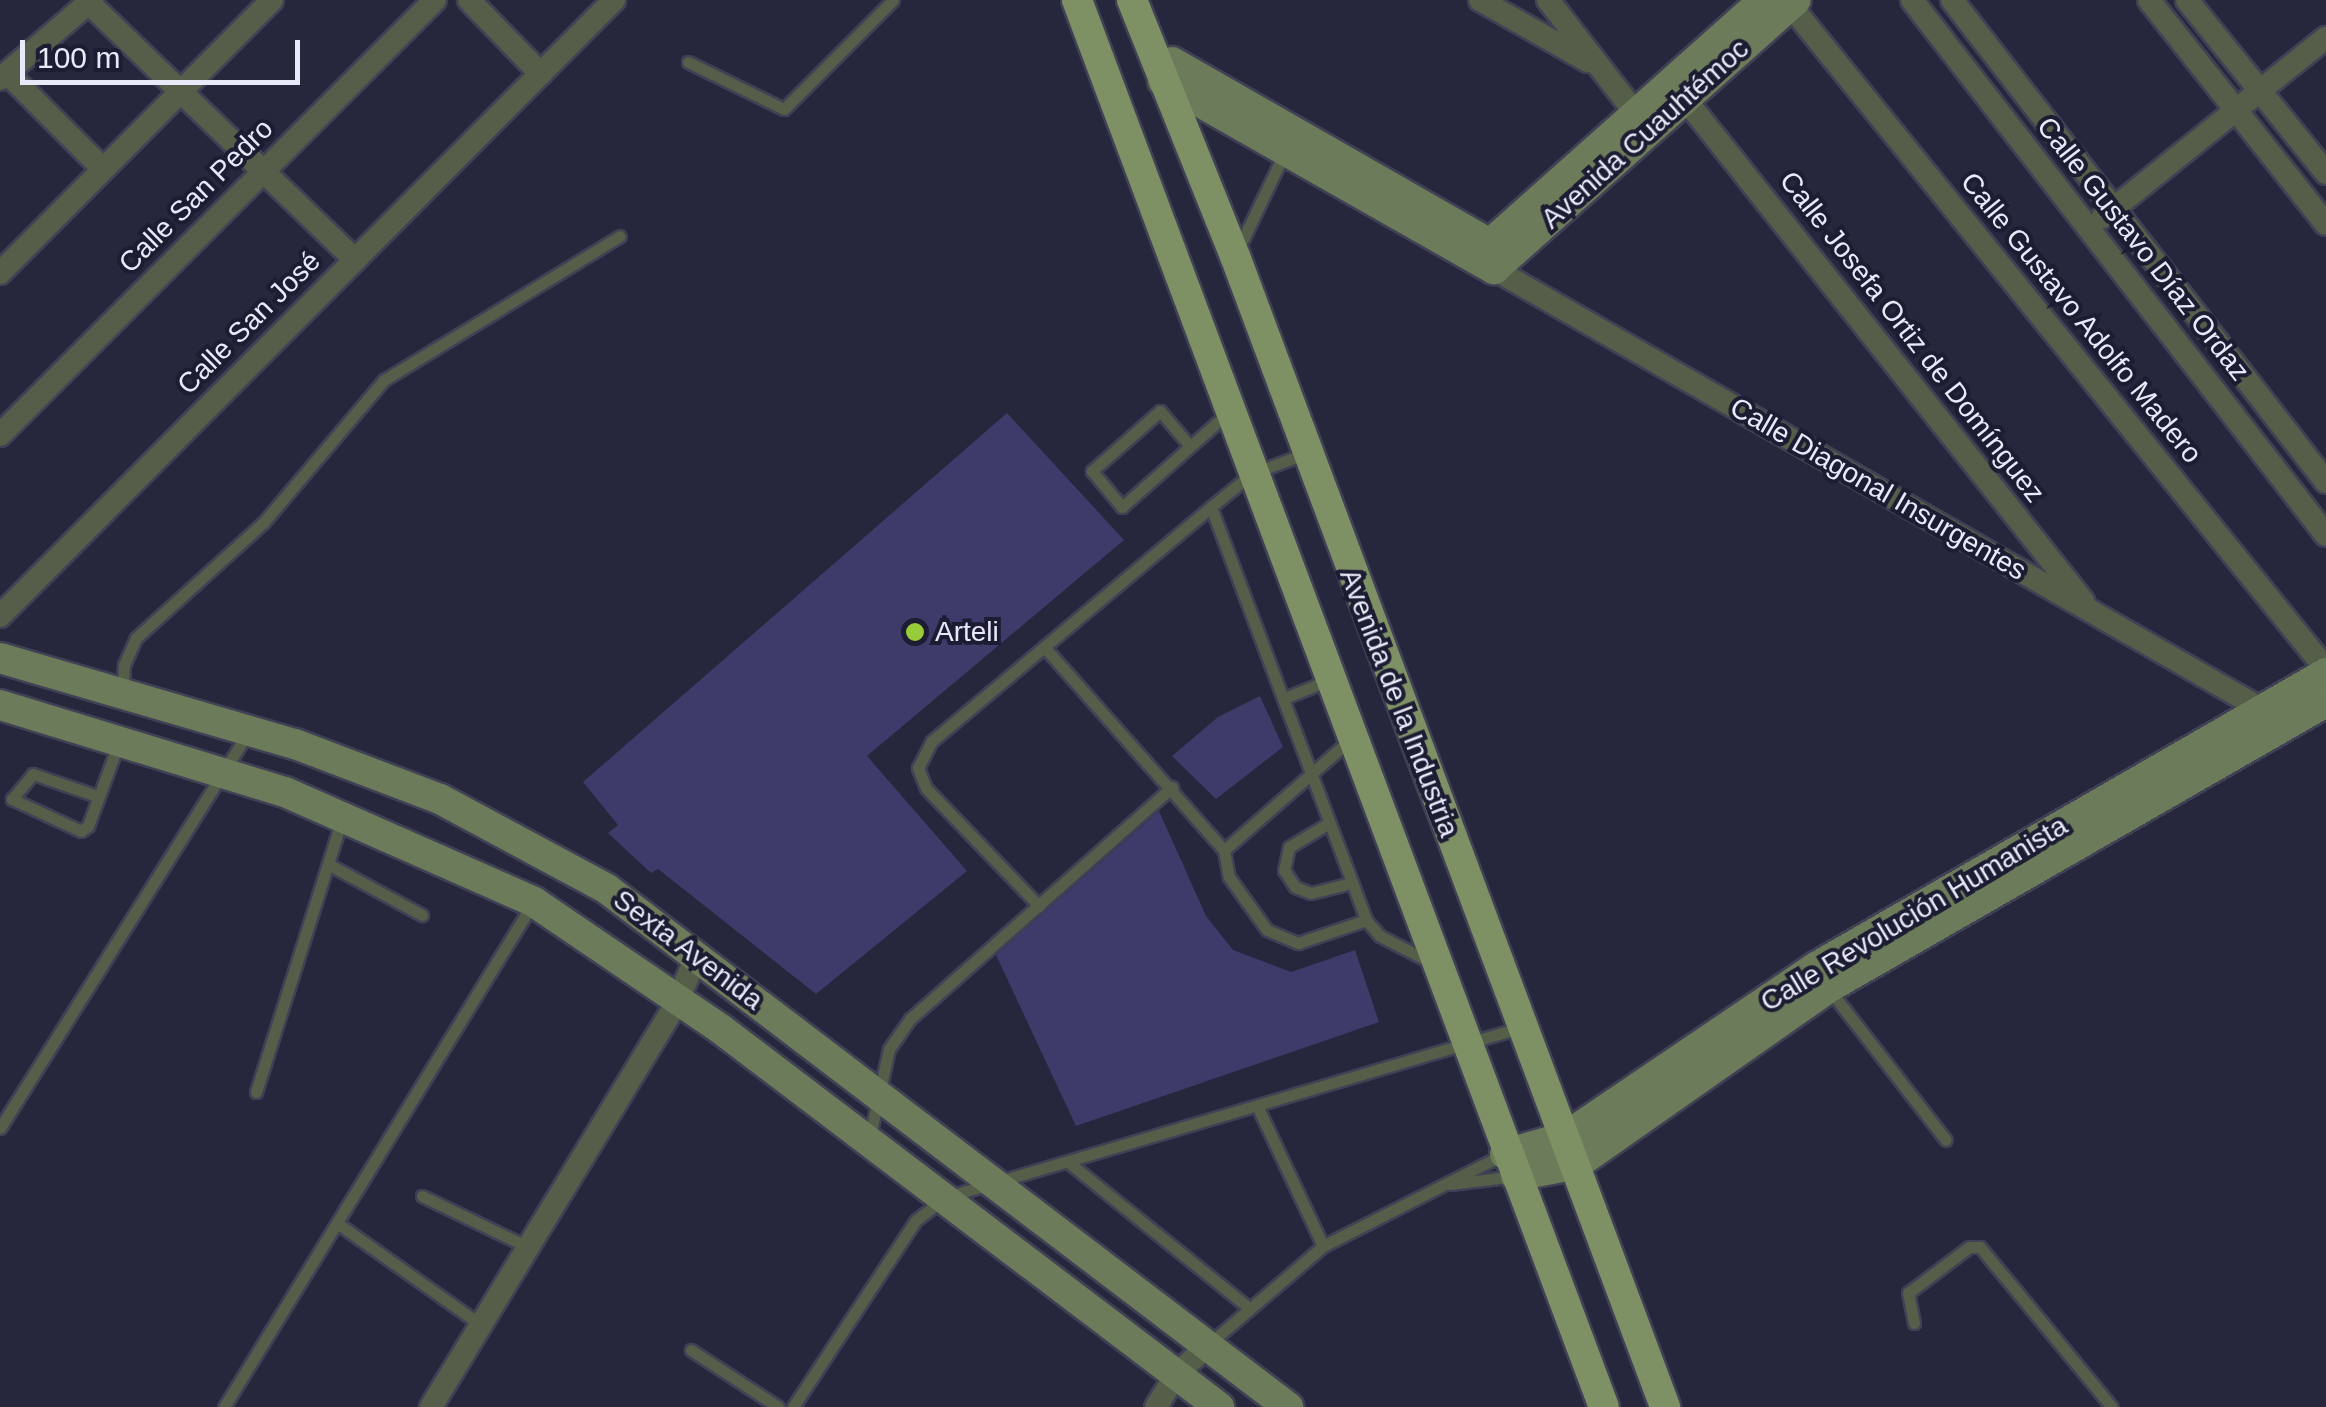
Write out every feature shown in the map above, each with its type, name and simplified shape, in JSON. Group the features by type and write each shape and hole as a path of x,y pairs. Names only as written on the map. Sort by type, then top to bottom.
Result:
{"main road":[{"name":"Avenida de la Industria","path":"1077,0 1350,739 1604,1407"},
{"name":"Avenida de la Industria","path":"1132,0 1235,256 1304,454 1665,1407"},
{"name":"Avenida Cuauhtémoc","path":"1492,256 1660,107 1765,5"},
{"name":"Avenida Cuauhtémoc","path":"1660,107 1765,5"},
{"name":"Calle Diagonal Insurgentes","path":"1152,51 1492,256"},
{"name":"Calle Diagonal Insurgentes","path":"1163,81 1286,152 1492,256"},
{"name":"Sexta Avenida","path":"0,658 123,690 249,730 440,799 608,889 1288,1407"},
{"name":"Calle Revolución Humanista","path":"1510,1165 1571,1151 1822,978 2326,671"},
{"name":"Calle Revolución Humanista","path":"1822,978 2326,702"},
{"name":"Sexta Avenida","path":"0,705 226,774 344,815 534,902 678,1000 946,1197 1219,1407"}],"street":[{"path":"0,273 272,0"},
{"name":"Calle San Pedro","path":"0,435 435,0"},
{"path":"469,0 540,74"},
{"name":"Calle San José","path":"0,616 614,0"},
{"path":"1480,0 1600,68"},
{"name":"Calle Josefa Ortiz de Domínguez","path":"1548,0 1600,68 1660,107 2092,612"},
{"name":"Calle Gustavo Díaz Ordaz","path":"1912,0 2326,535"},
{"name":"Calle Gustavo Díaz Ordaz","path":"1952,0 2326,482"},
{"path":"2149,0 2326,224"},
{"path":"103,169 3,76 91,1 355,260"},
{"name":"Calle Gustavo Adolfo Madero","path":"1765,5 2326,671"},
{"path":"2179,36 2194,9 2326,174"},
{"path":"2088,228 2326,38"},
{"name":"Calle Diagonal Insurgentes","path":"1492,256 2262,710"},
{"path":"2263,453 2288,433"},
{"path":"431,1407 678,1000 696,957"},
{"path":"1156,1407 1176,1375 1207,1346"}],"lane":[{"path":"688,62 784,108 893,0"},
{"path":"1235,256 1286,152"},
{"path":"123,690 124,665 136,638 263,523 384,380 620,236"},
{"path":"1190,446 1160,411 1092,472 1122,507 1228,412"},
{"path":"1039,906 926,788 918,768 932,742 1252,474 1304,454"},
{"path":"1211,507 1286,697 1309,770 1366,920 1380,936 1436,964"},
{"path":"1046,648 1224,850 1230,877 1267,930 1298,943 1366,920"},
{"path":"1286,697 1329,680"},
{"path":"0,1128 226,774 249,730"},
{"path":"1224,850 1309,770 1350,739"},
{"path":"97,796 34,774 12,800 76,832 88,826 119,742"},
{"path":"869,1142 876,1093 889,1049 910,1020 1172,787"},
{"path":"256,1092 344,815"},
{"path":"1329,824 1289,847 1284,870 1296,887 1311,893 1352,883"},
{"path":"328,864 422,916"},
{"path":"224,1407 534,902"},
{"path":"1822,978 1946,1140"},
{"path":"792,1407 914,1221 946,1197 990,1179 1259,1110 1522,1027"},
{"path":"1259,1110 1324,1246"},
{"path":"1068,1162 1249,1308"},
{"path":"1207,1346 1324,1246 1441,1185 1510,1165"},
{"path":"1441,1185 1510,1165"},
{"path":"422,1196 528,1247"},
{"path":"337,1223 481,1324"},
{"path":"1914,1323 1908,1293 1969,1246 1980,1247 2112,1407"},
{"path":"691,1350 778,1407"}],"building":[{"path":"1007,413 1124,540 867,756 967,871 816,994 658,869 651,873 608,833 618,825 583,782"},
{"path":"1260,696 1283,747 1216,799 1172,756 1218,717"},
{"path":"1159,811 1206,916 1233,950 1291,972 1355,950 1379,1022 1076,1126 996,955"}],"place":[{"name":"Arteli","path":"915,632"}]}
